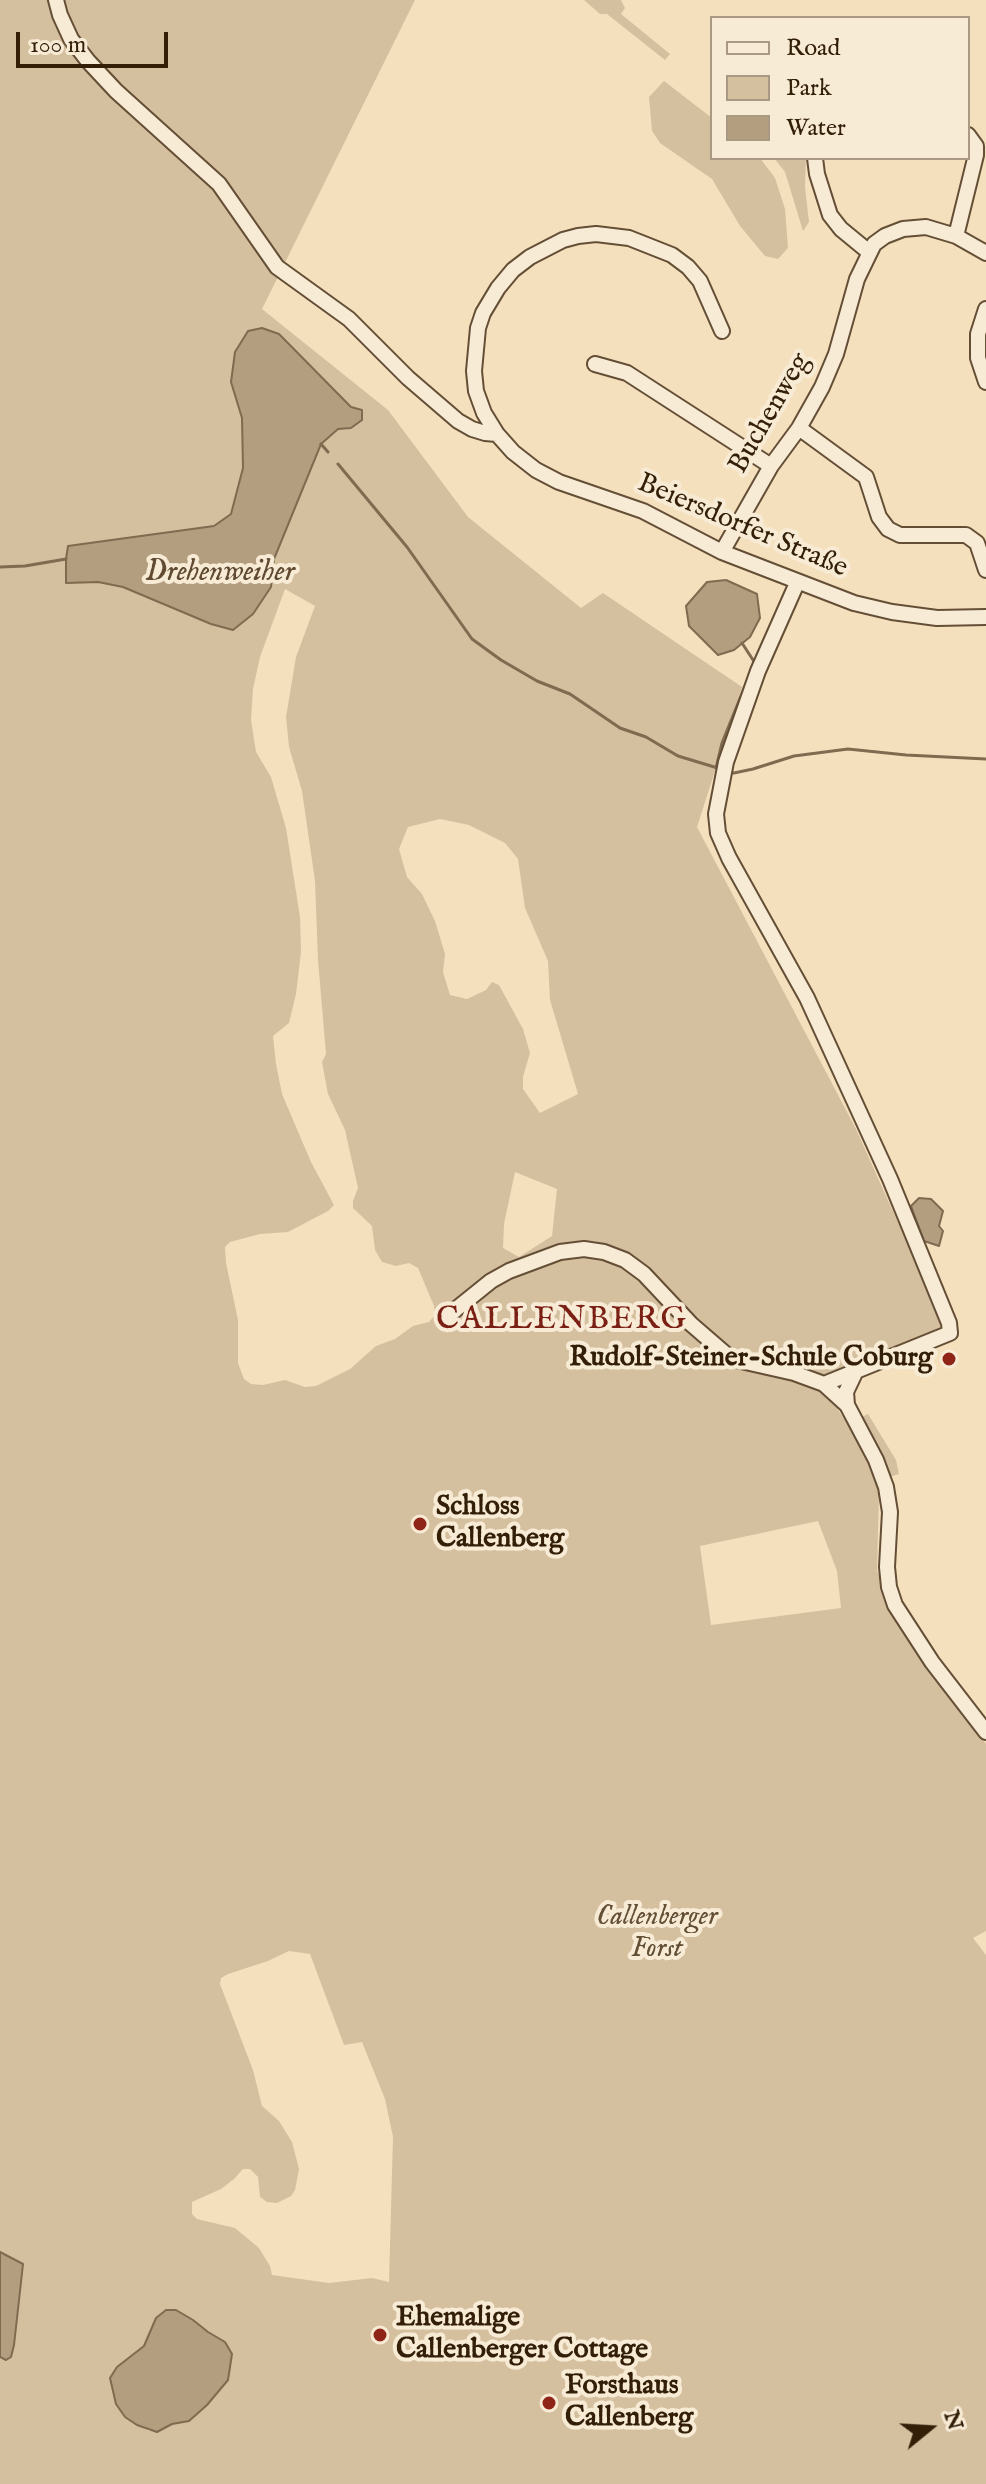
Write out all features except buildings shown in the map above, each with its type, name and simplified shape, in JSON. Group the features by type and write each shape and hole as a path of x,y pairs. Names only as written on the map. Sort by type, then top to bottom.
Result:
{"street":[{"path":"56,0 71,39 88,61 116,91 219,184 277,267 349,319 408,378 458,421 472,429 497,434"},
{"path":"956,236 976,155 976,146 970,138"},
{"path":"815,160 830,215 841,229 869,252 885,236 903,229 926,227 956,236 986,253"},
{"path":"497,434 484,413 476,391 474,371 478,328 483,313 513,270 545,248 578,236 596,234 629,238 661,249 688,267 700,281 722,331"},
{"name":"Buchenweg","path":"722,552 771,466 799,428 822,387 836,354 857,279 869,252"},
{"path":"986,309 978,334 978,358 986,382"},
{"path":"595,364 627,373 771,466"},
{"path":"799,428 866,477 879,517 888,529 900,535 966,535 977,543 986,570"},
{"name":"Beiersdorfer Straße","path":"497,434 536,470 559,482 643,511 722,552 797,583 854,603 892,612 937,618 986,617"},
{"path":"797,583 758,671 726,762 716,814 718,833 807,998 890,1179 949,1323 950,1333 824,1384"},
{"path":"445,1318 491,1281 509,1271 560,1252 584,1249 604,1252 634,1267 728,1356 824,1384 847,1405 876,1460 886,1487 890,1512 887,1567 895,1605 932,1662 986,1732"},
{"path":"847,1405 846,1392 855,1373"}],"green space":[{"name":"Callenberger Forst","path":"0,0 415,0 262,309 388,410 468,517 581,608 603,593 742,687 697,827 856,1129 943,1323 936,1334 849,1372 827,1393 864,1449 879,1492 877,1571 906,1638 986,1744 986,1931 973,1938 986,1955 986,2484 0,2484 0,2357 6,2360 11,2356 23,2265 0,2252","holes":["231,382 362,410 362,420 351,428 338,429 321,444 274,559 271,587 233,630 211,624 123,587 98,582 66,583 69,546 214,526 231,514 243,469 242,418","285,589 315,606 296,657 286,717 289,747 302,791 315,881 326,1054 322,1062 328,1094 345,1130 358,1188 353,1208 372,1226 375,1250 382,1262 396,1266 409,1263 418,1268 435,1315 429,1322 413,1326 395,1339 376,1346 350,1369 316,1386 305,1387 285,1380 263,1385 251,1384 244,1379 238,1363 238,1320 226,1263 225,1247 230,1242 260,1234 288,1232 334,1205 311,1162 282,1094 276,1064 273,1036 289,1023 296,994 301,952 300,917 286,828 271,777 256,752 251,720 253,689 260,657","440,819 469,825 505,843 518,859 525,908 548,961 550,1000 578,1094 540,1113 523,1089 530,1053 523,1029 499,985 492,982 486,990 467,999 450,995 443,972 445,954 435,921 422,894 407,877 399,849 408,827","515,1172 557,1189 552,1236 519,1257 503,1248 504,1224","818,1521 837,1571 841,1608 711,1625 700,1546","289,1951 310,1954 344,2045 362,2042 385,2099 393,2137 389,2282 372,2278 329,2283 272,2275 259,2248 235,2228 197,2219 192,2214 192,2202 221,2189 243,2169 250,2169 258,2177 260,2197 277,2203 291,2196 295,2190 299,2169 292,2142 279,2121 262,2106 253,2070 220,1984 221,1978","156,2318 193,2320 215,2335 189,2421 149,2431 125,2417 116,2404 110,2378 117,2368 144,2346"]},
{"path":"584,0 621,0 625,8 621,14 670,54 665,60 607,14 600,14"},
{"path":"664,81 710,116 710,160 762,160 775,178 785,209 788,248 778,259 765,256 740,226 712,179 660,143 652,131 649,97"},
{"path":"776,160 806,160 809,222 803,231 785,172"},
{"path":"868,1414 896,1460 899,1474 889,1477 858,1419"}],"water":[{"name":"Drehenweiher","path":"262,328 279,334 351,407 362,410 362,420 351,428 338,429 321,444 274,559 271,587 253,614 233,630 211,624 123,587 98,582 66,583 68,546 214,526 231,514 243,468 242,418 231,382 235,352 248,331"},
{"path":"726,580 757,594 760,618 750,637 734,650 718,655 689,626 686,606 707,582"},
{"path":"919,1198 931,1199 943,1211 939,1246 924,1241 911,1206"},
{"path":"0,2252 23,2264 14,2345 11,2357 6,2360 0,2357"},
{"path":"166,2310 176,2310 193,2320 225,2342 232,2354 228,2380 207,2405 189,2421 172,2424 157,2432 125,2417 116,2404 110,2378 117,2367 144,2346 156,2318"}],"waterway":[{"path":"321,444 328,452"},
{"path":"338,464 407,547 472,639 537,681 570,694 620,728 646,737 678,756 721,769"},
{"path":"0,567 66,559"},
{"path":"742,643 755,663"},
{"path":"716,768 722,743 747,681"},
{"path":"729,772 753,769 794,756 848,749 986,759"}],"place":[{"name":"Rudolf-Steiner-Schule Coburg","path":"949,1359"},
{"name":"Schloss Callenberg","path":"420,1524"},
{"name":"Ehemalige Callenberger Cottage","path":"380,2335"},
{"name":"Forsthaus Callenberg","path":"549,2403"}],"district":[{"name":"CALLENBERG","path":"562,1321"}]}
